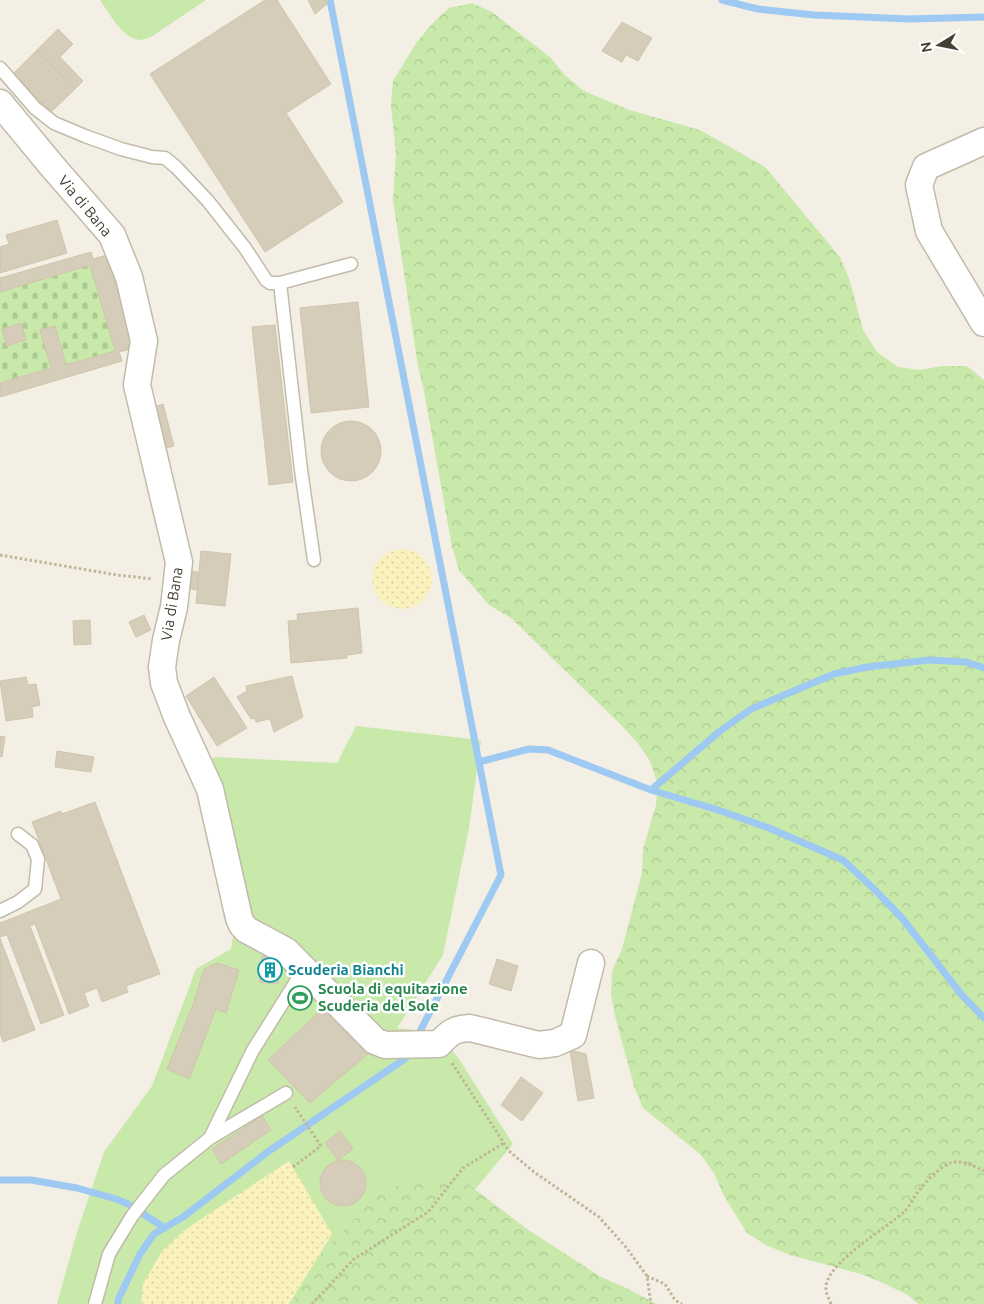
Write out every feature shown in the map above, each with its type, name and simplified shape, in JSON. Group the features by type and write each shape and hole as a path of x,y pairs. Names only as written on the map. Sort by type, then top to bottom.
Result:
{"street":[{"name":"Via di Bana","path":"0,103 112,235 129,277 144,341 137,385 179,562 174,607 162,667 164,683 177,717 210,789 242,925 247,930 286,951 375,1041 385,1045 444,1051"},
{"path":"984,141 926,167 919,185 929,231 984,323"},
{"path":"444,1051 448,1034 465,1028 539,1046 555,1043 573,1035 591,963"}],"lane":[{"path":"0,68 35,108 54,123 121,148 152,157 165,158 208,201 270,283 280,283 352,264"},
{"path":"280,283 301,470 314,560"},
{"path":"0,912 18,902 35,888 38,859 32,845 18,834"},
{"path":"210,1138 253,1050 304,969"},
{"path":"95,1304 109,1254 132,1216 164,1174 210,1138 286,1093"}],"path":[{"path":"0,555 117,575 176,582"},
{"path":"444,1051 509,1151 534,1172 599,1217 625,1246 647,1276 651,1304"},
{"path":"293,1167 321,1146 298,1112"},
{"path":"312,1304 354,1259 428,1212 463,1168 504,1143"},
{"path":"831,1304 827,1295 826,1283 835,1267 906,1210 933,1175 948,1164 957,1161 984,1171"},
{"path":"647,1276 665,1284 675,1300 682,1304"}],"green space":[{"path":"100,0 206,0 151,37 139,40 127,35 122,30"},
{"path":"472,3 492,12 550,57 566,76 584,91 629,110 700,130 765,167 840,257 850,281 863,330 877,352 898,367 920,370 943,366 967,366 984,380 984,1304 919,1304 906,1294 861,1274 790,1255 766,1245 747,1233 724,1196 714,1173 700,1154 643,1108 634,1086 615,1016 611,994 612,971 622,949 642,873 643,849 656,805 658,784 650,761 637,742 511,618 489,605 459,570 452,547 418,366 393,200 396,154 391,105 393,81 417,42 432,24 449,8"},
{"path":"91,252 93,259 107,255 134,348 120,352 122,361 0,397 0,279"},
{"name":"Scuola di equitazione Scuderia del Sole","path":"356,726 481,740 469,828 443,955 397,1028 433,1032 457,1056 513,1144 459,1209 332,1304 57,1304 77,1232 104,1152 152,1086 196,969 231,949 234,930 192,765 216,757 337,763"},
{"path":"445,1178 468,1184 527,1229 601,1277 657,1304 292,1304 300,1283 312,1263 377,1196 398,1185 421,1180"}],"sand":[{"path":"396,549 408,549 419,554 427,562 432,573 430,591 419,604 408,609 396,609 385,604 377,596 372,585 372,573 377,562 385,554"},
{"path":"289,1161 332,1234 289,1304 141,1304 143,1284 162,1251 186,1229"}],"building":[{"path":"265,0 277,0 331,84 286,113 343,202 265,252 150,74"},
{"path":"308,0 326,0 328,3 315,14"},
{"path":"622,22 652,38 638,61 626,55 622,62 602,51"},
{"path":"58,29 73,44 60,57 83,81 75,89 37,50"},
{"path":"37,50 75,89 50,113 12,75"},
{"path":"57,220 67,253 0,273 0,247 9,244 6,235"},
{"path":"91,252 93,259 107,255 134,348 119,352 122,361 0,397 0,383 51,368 40,330 55,326 66,365 115,351 90,265 0,292 0,278"},
{"path":"358,302 369,407 311,413 300,308"},
{"path":"21,323 26,340 7,346 2,329"},
{"path":"275,325 293,482 269,485 252,327"},
{"path":"163,404 174,446 162,449 151,408"},
{"path":"345,421 357,421 368,426 376,434 381,445 379,463 368,476 357,481 345,481 334,476 326,468 321,457 321,445 326,434 334,426"},
{"path":"201,551 231,554 225,606 196,603"},
{"path":"186,570 198,572 198,590 184,588"},
{"path":"358,608 362,653 347,655 347,658 291,663 288,621 298,620 297,614"},
{"path":"144,615 151,630 136,637 129,622"},
{"path":"90,620 91,644 74,645 73,621"},
{"path":"292,676 303,717 274,732 270,719 256,722 255,718 251,719 237,697 247,691 246,686"},
{"path":"26,677 28,685 36,684 40,705 32,707 33,717 6,721 0,681"},
{"path":"214,677 247,728 217,746 186,696"},
{"path":"0,736 5,737 2,757 0,756"},
{"path":"57,751 94,757 91,772 55,767"},
{"path":"95,802 160,974 126,986 128,992 102,1002 97,988 84,993 89,1006 69,1014 35,924 30,926 64,1015 41,1024 7,935 0,937 0,923 61,899 32,822 61,811 62,814"},
{"path":"0,938 35,1030 3,1042 0,1033"},
{"name":"Scuderia Bianchi","path":"262,956 281,958 278,984 259,982"},
{"path":"497,959 518,966 511,991 489,984"},
{"path":"217,963 239,970 226,1013 216,1009 189,1079 167,1069 194,1002 204,969"},
{"path":"325,1006 369,1053 310,1103 268,1060"},
{"path":"570,1050 586,1054 594,1098 578,1101"},
{"path":"521,1077 543,1093 522,1121 501,1105"},
{"path":"262,1116 271,1130 221,1164 212,1149"},
{"path":"340,1131 353,1149 338,1160 325,1143"},
{"path":"343,1160 356,1164 362,1170 366,1183 362,1196 356,1202 343,1206 330,1202 324,1196 320,1183 324,1170 330,1164"}],"waterway":[{"path":"330,0 501,875 416,1039"},
{"path":"722,0 758,9 814,15 909,19 984,17"},
{"path":"651,790 720,731 751,709 834,674 867,667 929,660 966,662 984,668"},
{"path":"479,762 529,749 548,750 651,790 718,810 769,828 843,860 902,918 961,994 984,1018"},
{"path":"118,1304 118,1300 140,1254 154,1234 183,1217 269,1151 406,1058 409,1051"},
{"path":"0,1180 31,1180 77,1188 116,1199 128,1204 165,1228"}],"place":[{"name":"Scuderia Bianchi","path":"270,970"},
{"name":"Scuola di equitazione Scuderia del Sole","path":"300,998"}]}
